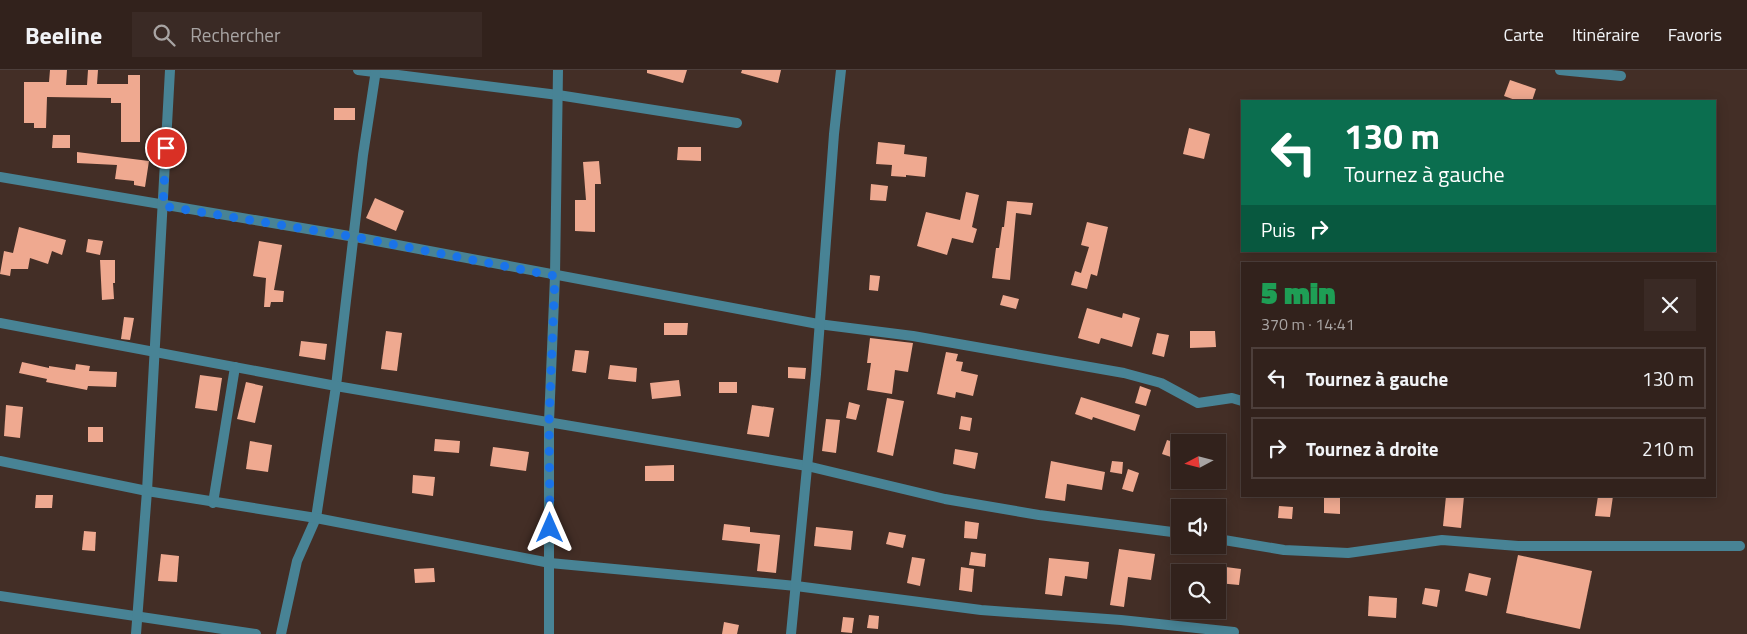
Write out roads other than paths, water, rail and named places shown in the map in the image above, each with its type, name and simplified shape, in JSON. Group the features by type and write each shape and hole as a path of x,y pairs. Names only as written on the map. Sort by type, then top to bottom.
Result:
{"street":[{"path":"136,634 147,491 153,353 170,70"},
{"path":"358,70 558,95 737,123"},
{"path":"550,634 549,422 555,276 558,70"},
{"path":"791,634 841,70"},
{"path":"1560,70 1621,76"},
{"path":"281,634 297,560 316,518 336,386 355,237 363,155 376,72"},
{"path":"0,177 355,237 818,324 913,336 1124,373 1161,383 1198,403 1232,398 1241,400"},
{"path":"0,323 336,386 806,466 945,499 1039,515 1171,533"},
{"path":"212,503 235,367"},
{"path":"0,461 147,491 212,503 316,518 550,563 796,586 981,610 1121,620 1234,632"},
{"path":"1226,541 1284,550 1348,552 1442,540 1518,546 1740,546"},
{"path":"0,596 256,634"}]}
